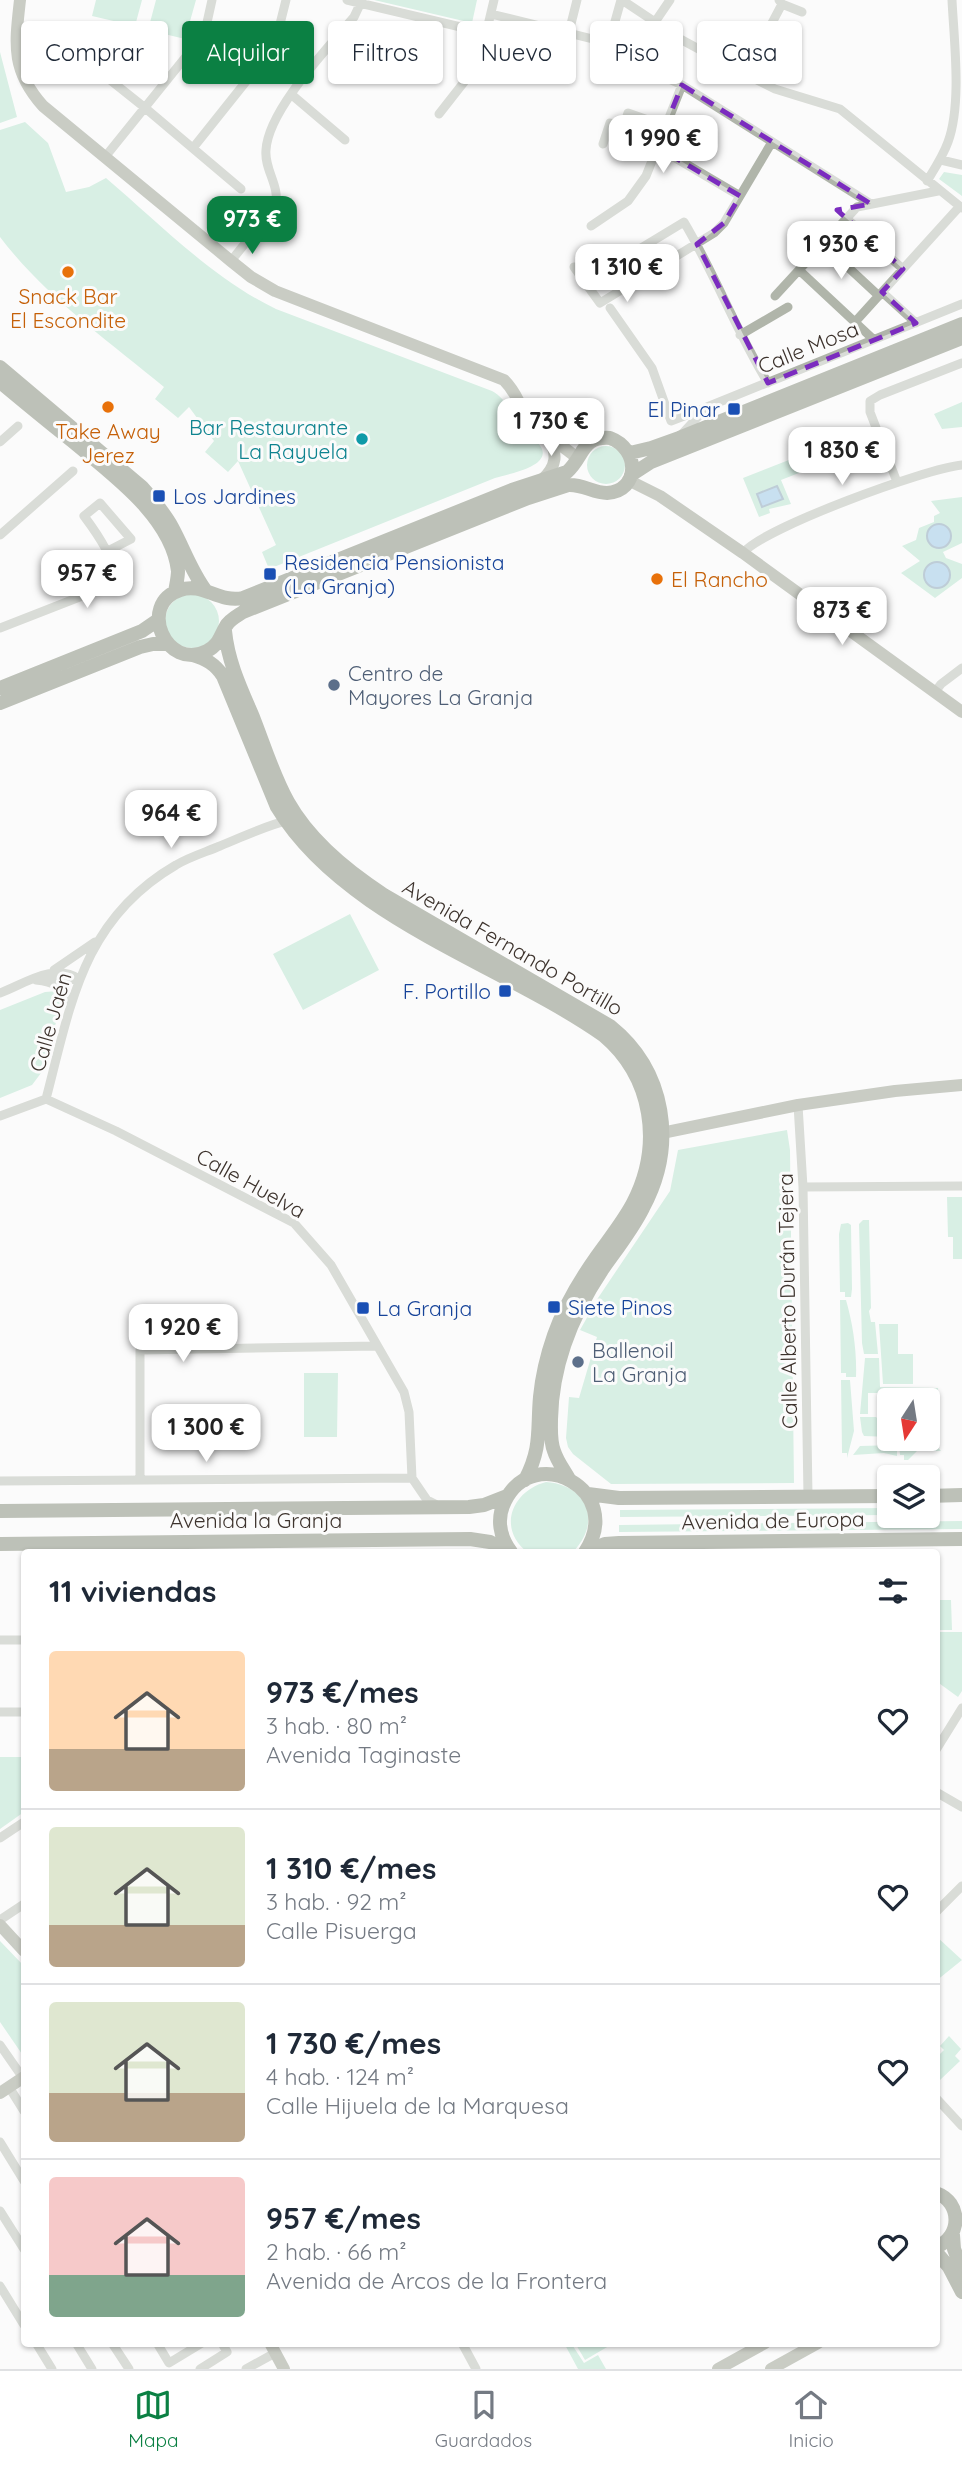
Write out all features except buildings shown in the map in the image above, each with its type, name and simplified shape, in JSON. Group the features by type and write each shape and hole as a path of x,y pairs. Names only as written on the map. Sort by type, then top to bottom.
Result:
{"main road":[{"path":"630,453 679,438 962,324"},
{"path":"630,477 633,462 630,453 619,441 610,438 592,441 586,445 567,472 243,598 224,599 193,587 175,592 165,601 158,620 159,630 167,644 183,654 193,655 210,650 221,639 225,628 234,618 247,610 528,498 568,485 588,487 606,493 621,488 630,477 651,462 962,338"},
{"path":"0,367 142,487 158,505 173,528 196,578 222,605 225,628"},
{"path":"0,382 124,483 144,505 174,553 178,573 175,592"},
{"path":"577,458 581,478 588,487"},
{"path":"0,688 142,631 158,620"},
{"name":"Avenida Fernando Portillo","path":"225,628 230,660 292,819 375,889 596,1016 623,1036 636,1051 653,1081 660,1106 662,1133 654,1180 645,1206 580,1307 560,1356 552,1393 553,1450 569,1479"},
{"path":"0,703 140,647 167,644"},
{"name":"Avenida Fernando Portillo","path":"193,655 217,667 223,676 266,784 317,858 368,899 603,1035 629,1063 643,1089 648,1105 650,1131 639,1189 624,1218 583,1278 554,1337 541,1389 538,1452 525,1480"},
{"path":"508,1549 500,1519 508,1496 525,1480 547,1474 569,1479 588,1494"},
{"name":"Avenida de Europa","path":"588,1494 619,1499 877,1496"},
{"name":"Avenida de Europa","path":"587,1549 596,1525 588,1494"},
{"path":"940,1496 962,1495"},
{"name":"Avenida la Granja","path":"0,1511 440,1507 484,1505 508,1496"},
{"name":"Avenida la Granja","path":"0,1544 147,1547 470,1539 490,1542 504,1549"},
{"name":"Avenida de Europa","path":"592,1549 620,1542 806,1547 962,1539"},
{"path":"940,2195 958,2206 954,2249 962,2270"},
{"path":"940,2246 948,2241 957,2228"},
{"path":"940,2255 962,2292"}],"street":[{"path":"20,0 16,55 20,73 29,90 43,106 231,261 275,291 504,380 515,390 527,415 577,458"},
{"path":"105,157 192,48 206,27 212,0"},
{"path":"193,148 268,54 276,40 286,0"},
{"path":"347,0 457,26"},
{"path":"489,21 494,0"},
{"path":"572,21 577,0"},
{"path":"576,35 610,43 622,0 654,21"},
{"path":"656,21 670,0"},
{"path":"927,181 940,160 959,105 952,0 962,1"},
{"path":"231,261 275,206 278,196 265,160 265,147 275,117 354,17 361,2"},
{"path":"772,21 781,2 802,12"},
{"path":"491,14 520,21"},
{"path":"16,38 55,36 241,189"},
{"path":"439,114 463,84"},
{"path":"765,84 840,109 961,207 855,322"},
{"path":"591,226 628,201 646,176 682,85 871,204"},
{"path":"292,95 345,140"},
{"path":"603,144 610,123 617,125 628,113 665,126"},
{"path":"574,267 600,303 714,233 724,223 772,142"},
{"path":"657,147 740,196"},
{"path":"940,160 962,164"},
{"path":"775,296 857,206 938,191"},
{"path":"846,218 903,269"},
{"path":"585,282 684,222 728,304 740,335 768,383"},
{"path":"823,244 916,323"},
{"path":"799,270 873,339"},
{"name":"Calle Mosa","path":"679,438 707,407 962,304"},
{"path":"740,335 788,307"},
{"path":"610,308 652,368 671,421 707,407"},
{"path":"897,482 870,412 870,401 962,363"},
{"path":"0,442 18,426"},
{"path":"546,433 569,443 592,441"},
{"path":"542,480 552,471 556,461 554,447 546,433"},
{"path":"743,553 760,539 828,509 897,482 962,465"},
{"path":"0,535 73,471"},
{"path":"630,477 743,553 962,712"},
{"path":"0,628 100,589 108,582 113,575 113,566 106,552 99,536 84,516 100,503 131,539 106,552"},
{"path":"935,692 962,668"},
{"name":"Calle Jaén","path":"0,1116 47,1099 79,979 115,914 135,894 177,864 292,819"},
{"path":"52,977 99,939"},
{"path":"52,977 71,1002"},
{"path":"0,993 34,980 52,977 79,979"},
{"path":"662,1133 798,1105 895,1091 962,1086"},
{"name":"Calle Huelva","path":"47,1099 128,1137 294,1223 331,1265 404,1392 409,1412 412,1478"},
{"name":"Calle Alberto Durán Tejera","path":"798,1105 803,1187 808,1496"},
{"path":"803,1187 962,1186"},
{"path":"140,1479 140,1350 377,1346"},
{"path":"0,1481 412,1478 427,1500 440,1507"},
{"path":"0,1640 21,1640"},
{"path":"940,1744 962,1708"},
{"path":"0,1712 21,1712"},
{"path":"940,1794 962,1807"},
{"path":"0,1838 21,1824"},
{"path":"940,1909 960,1892"},
{"path":"21,1906 0,1923 21,1948"},
{"path":"0,2045 21,2074"},
{"path":"21,2080 4,2090 21,2108"},
{"path":"940,2102 962,2126"},
{"path":"0,2142 21,2175"},
{"path":"0,2211 21,2244"},
{"path":"0,2286 21,2320"},
{"path":"38,2347 52,2369"},
{"path":"78,2347 92,2369"},
{"path":"115,2347 129,2369"},
{"path":"159,2347 169,2363 195,2347"},
{"path":"203,2368 227,2351 224,2347"},
{"path":"465,2347 477,2369"},
{"path":"718,2369 758,2347"},
{"path":"771,2369 811,2347"},
{"path":"246,2369 273,2348 284,2369"}],"highlighted area":[{"path":"682,85 871,204 837,210 903,269 882,292 916,323 768,383 697,244 724,223 740,196 657,147"}],"green space":[{"path":"96,0 142,0 136,21 114,21 92,16"},
{"path":"156,0 196,0 190,21 182,21 182,38 168,35 168,21 150,21"},
{"path":"374,0 477,0 472,21"},
{"path":"0,52 17,117 0,123"},
{"path":"25,122 48,143 66,192 89,187 106,178 208,266 253,297 276,309 492,391 506,403 523,430 541,446 543,455 526,469 495,478 269,569 262,552 276,545 238,461 228,472 205,452 214,441 189,407 178,418 155,399 164,387 57,298 0,237 0,130"},
{"path":"944,172 962,175 962,196 939,179"},
{"path":"962,402 962,427 942,429 934,414"},
{"path":"606,446 620,451 625,465 620,479 606,484 592,479 587,465 592,451"},
{"path":"799,456 804,471 781,480 791,504 769,509 770,513 759,517 743,478"},
{"path":"962,497 962,543 943,552 946,558 962,564 962,578 935,598 901,573 920,561 902,546 916,540 919,528 934,522 934,516 940,513 931,501","holes":["935,562 946,566 948,581 937,588 924,574 927,566"]},
{"path":"192,594 211,602 219,621 211,640 192,648 173,640 165,621 173,602"},
{"path":"350,914 379,970 303,1010 273,954"},
{"path":"58,991 63,999 41,1073 32,1085 0,1098 0,1010 45,992"},
{"path":"787,1130 790,1150 794,1483 611,1484 573,1454 566,1438 569,1397 579,1398 597,1337 580,1330 598,1298 670,1191 678,1150"},
{"path":"947,1197 962,1197 962,1259 953,1259 953,1237 948,1237"},
{"path":"863,1220 869,1220 869,1311 871,1322 875,1322 878,1354 864,1354 862,1343 859,1224"},
{"path":"841,1224 851,1225 852,1289 851,1297 845,1297 845,1292 840,1292 839,1234"},
{"path":"840,1300 846,1300 851,1319 856,1377 846,1377 846,1373 841,1373"},
{"path":"879,1324 898,1324 898,1354 913,1354 913,1384 883,1384"},
{"path":"865,1358 879,1358 880,1387 938,1388 877,1388 877,1393 868,1393 868,1414 860,1414"},
{"path":"304,1373 338,1373 337,1437 304,1437"},
{"path":"841,1380 850,1380 854,1431 847,1458 847,1453 842,1453"},
{"path":"860,1417 877,1418 877,1437 864,1436"},
{"path":"860,1446 877,1446 877,1451 897,1451 897,1456 884,1453 853,1455"},
{"path":"900,1451 917,1451 908,1460 904,1460 904,1455 900,1455"},
{"path":"546,1482 560,1485 581,1498 588,1517 587,1529 575,1549 524,1549 518,1542 511,1522 512,1511 524,1493"},
{"path":"877,1508 877,1515 620,1517 620,1510"},
{"path":"940,1521 962,1521 962,1529 619,1532 619,1525 877,1522 877,1528 940,1528"},
{"path":"940,1600 951,1600 952,1630 940,1630"},
{"path":"940,1632 962,1632 962,1691 958,1697 940,1684"},
{"path":"0,1757 21,1757 21,1814 0,1829"},
{"path":"940,1940 962,1960 940,1978"},
{"path":"0,1941 21,1963 21,2053 0,2022"},
{"path":"949,2036 961,2049 955,2056 960,2061 940,2080 940,2054 944,2050 940,2046"},
{"path":"566,2347 574,2347 584,2363 598,2355 606,2369 578,2369"},
{"path":"577,2347 607,2347 585,2360"}],"water":[{"path":"777,486 783,499 762,507 757,494"},
{"path":"939,524 950,531 951,536 944,547 939,548 928,541 927,536 934,525"},
{"path":"937,562 946,566 950,575 946,584 937,588 928,584 924,575 928,566"}],"place":[{"name":"Snack Bar El Escondite","path":"68,272"},
{"name":"Take Away Jerez","path":"108,407"},
{"name":"El Pinar","path":"734,409"},
{"name":"Bar Restaurante La Rayuela","path":"362,439"},
{"name":"Los Jardines","path":"159,496"},
{"name":"Residencia Pensionista (La Granja)","path":"270,574"},
{"name":"El Rancho","path":"657,579"},
{"name":"Centro de Mayores La Granja","path":"334,685"},
{"name":"F. Portillo","path":"505,991"},
{"name":"Siete Pinos","path":"554,1307"},
{"name":"La Granja","path":"363,1308"},
{"name":"Ballenoil La Granja","path":"578,1362"}]}
